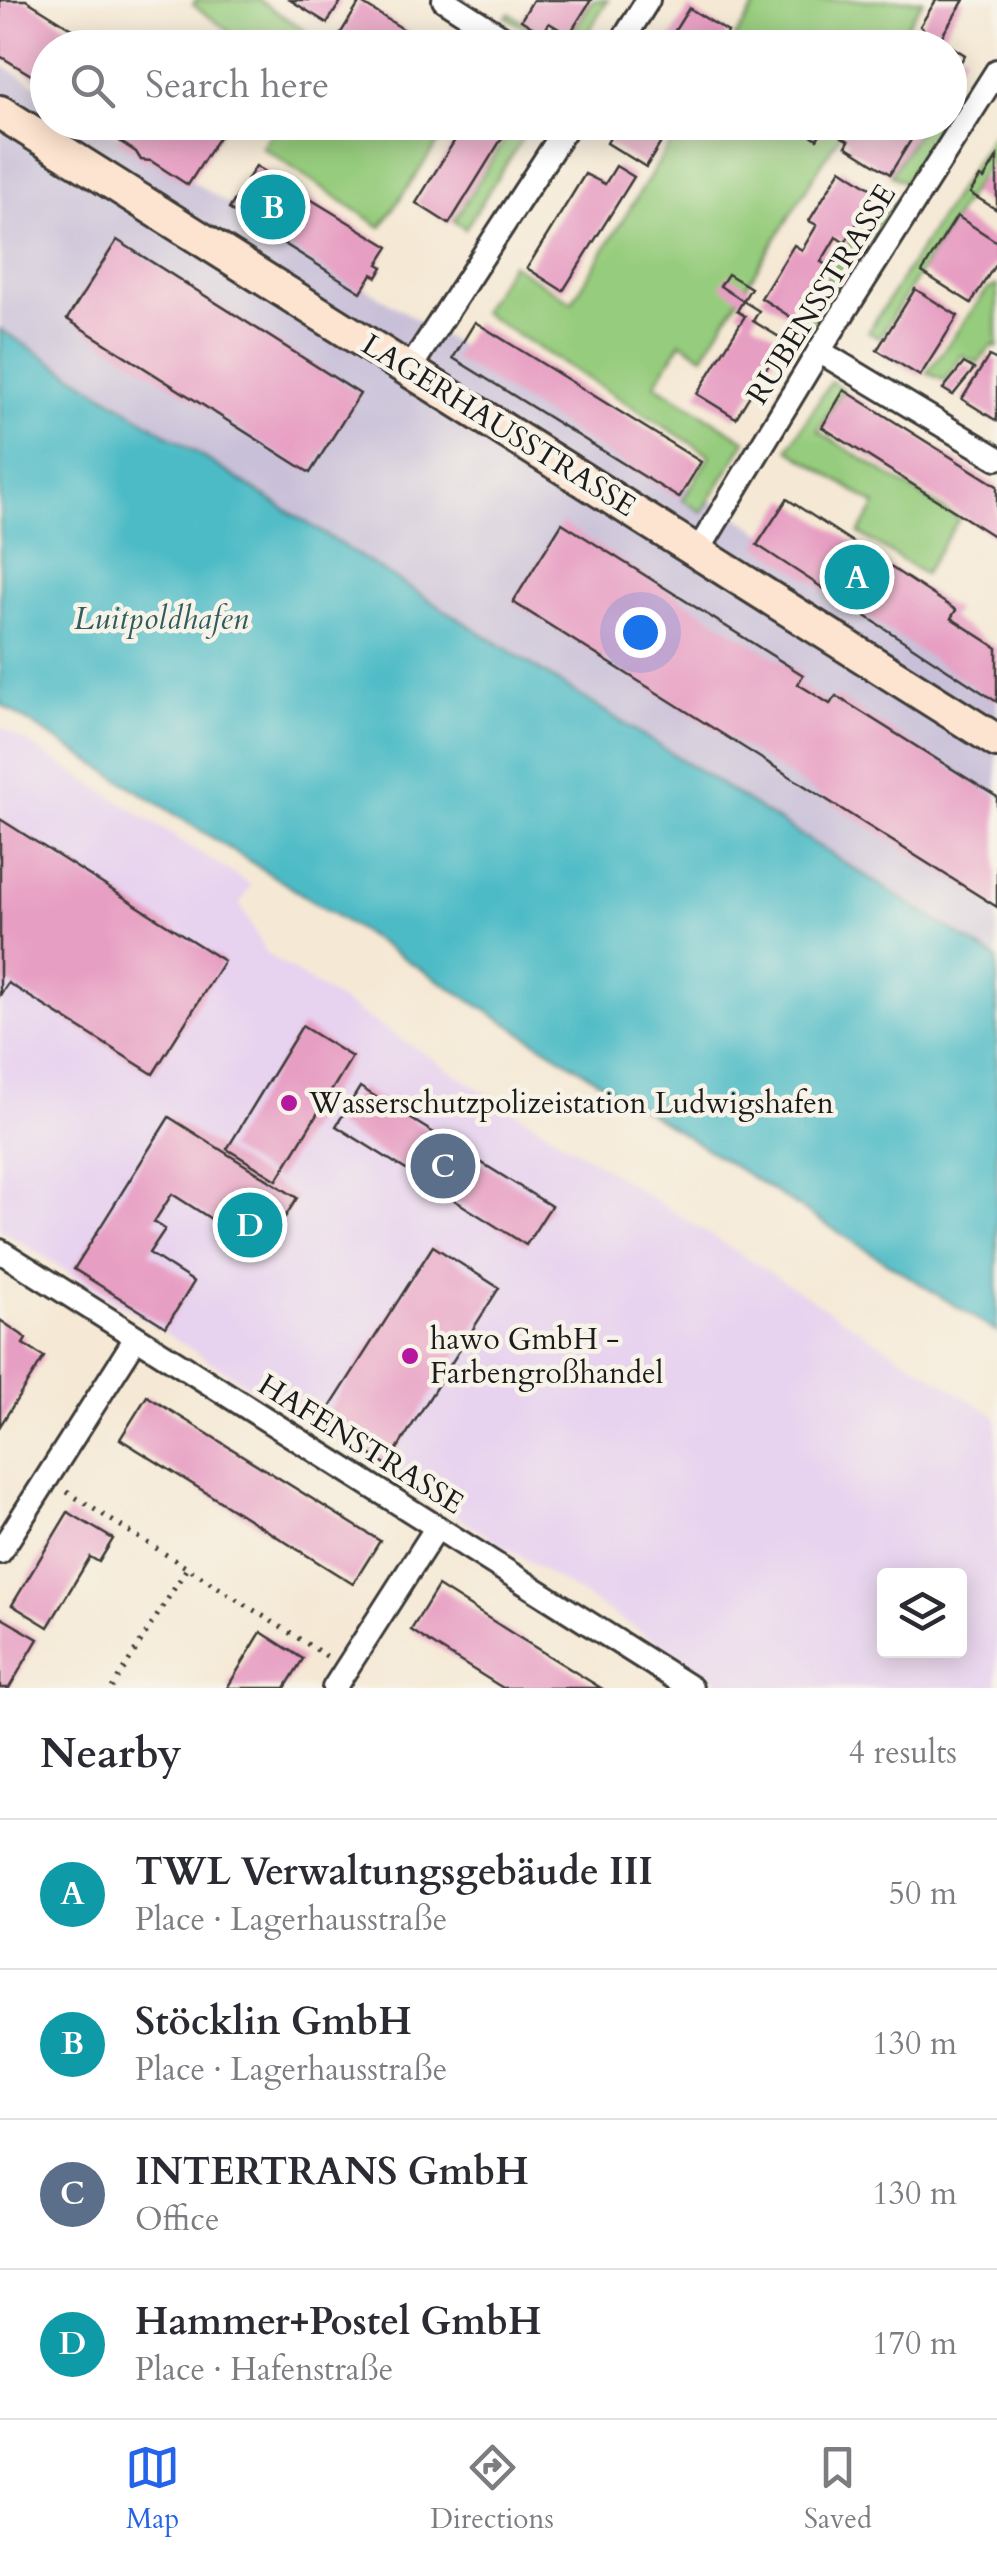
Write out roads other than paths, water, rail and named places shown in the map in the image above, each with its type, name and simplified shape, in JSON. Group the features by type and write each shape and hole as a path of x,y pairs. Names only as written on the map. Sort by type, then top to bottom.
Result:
{"street":[{"path":"444,0 491,30"},
{"path":"629,30 648,0"},
{"name":"RUBENSSTRASSE","path":"967,134 988,103 997,71"},
{"name":"LAGERHAUSSTRASSE","path":"0,112 30,131"},
{"name":"LAGERHAUSSTRASSE","path":"45,140 997,741"},
{"path":"410,368 558,140"},
{"name":"RUBENSSTRASSE","path":"698,551 819,351 963,140"},
{"path":"819,351 997,458"},
{"name":"HAFENSTRASSE","path":"0,1251 691,1688"},
{"path":"0,1552 136,1338"},
{"path":"340,1678 437,1527"}],"water":[{"name":"Luitpoldhafen","path":"0,329 997,959 997,1332 0,704"}],"place":[{"name":"Stöcklin GmbH","path":"273,207"},
{"name":"TWL Verwaltungsgebäude III","path":"857,577"},
{"name":"Wasserschutzpolizeistation Ludwigshafen","path":"289,1103"},
{"name":"INTERTRANS GmbH","path":"443,1166"},
{"name":"Hammer+Postel GmbH","path":"250,1225"},
{"name":"hawo GmbH - Farbengroßhandel","path":"410,1356"}]}
